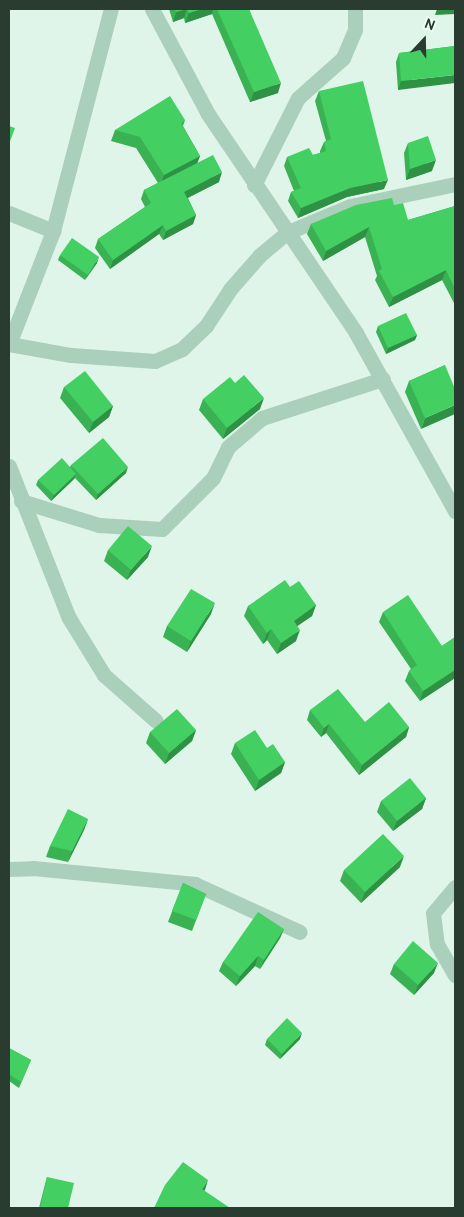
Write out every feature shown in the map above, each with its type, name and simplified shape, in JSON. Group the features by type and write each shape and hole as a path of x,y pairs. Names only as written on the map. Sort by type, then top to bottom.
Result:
{"street":[{"path":"111,9 53,231 9,344 71,355 155,361 182,348 206,326 231,288 260,255 286,233 350,206 455,184"},
{"path":"152,9 208,114 286,233 356,333 455,510"},
{"path":"254,185 298,98 343,58 355,30 355,9"},
{"path":"9,213 53,231"},
{"path":"21,501 99,525 162,529 213,478 228,447 262,418 383,379"},
{"path":"9,466 21,501 69,618 104,675 156,721"},
{"path":"9,869 33,868 195,884 300,932"},
{"path":"455,887 433,913 437,944 455,974"}],"building":[{"path":"175,9 187,9 176,12"},
{"path":"187,9 202,9 189,13"},
{"path":"217,9 249,9 281,83 254,92"},
{"path":"455,46 455,75 401,81 399,53"},
{"path":"363,81 388,180 350,188 301,208 291,192 301,188 287,157 309,148 313,155 326,151 324,142 331,139 319,91"},
{"path":"170,96 185,120 181,123 200,156 164,175 140,137 115,130"},
{"path":"9,126 15,128 9,144"},
{"path":"428,136 436,160 410,169 408,143"},
{"path":"213,155 222,172 184,192 196,215 166,231 163,225 113,260 98,239 151,203 144,190"},
{"path":"392,198 394,205 403,203 408,220 455,206 455,289 446,270 393,297 379,271 382,269 369,227 326,251 311,224 356,205"},
{"path":"72,238 99,257 88,275 60,255"},
{"path":"406,313 417,335 388,348 378,326"},
{"path":"445,365 455,389 455,405 425,418 409,381"},
{"path":"85,371 113,406 93,422 64,387"},
{"path":"244,375 264,398 227,428 203,399 230,377 235,383"},
{"path":"103,438 128,467 98,494 71,465"},
{"path":"62,458 76,474 54,495 38,480"},
{"path":"128,526 152,546 131,570 108,550"},
{"path":"285,580 290,587 299,581 316,605 294,621 300,630 281,643 271,629 267,633 248,606"},
{"path":"191,589 215,603 191,641 167,626"},
{"path":"408,595 442,646 455,637 455,670 423,691 409,671 417,665 383,612"},
{"path":"338,689 365,722 389,702 409,727 362,765 329,724 324,728 310,710"},
{"path":"177,709 196,730 169,753 150,732"},
{"path":"255,730 267,748 273,744 285,762 259,780 235,743"},
{"path":"410,778 426,798 397,821 381,801"},
{"path":"68,809 88,819 72,851 50,846"},
{"path":"383,834 404,856 365,892 344,870"},
{"path":"183,883 206,894 196,920 172,911"},
{"path":"258,912 284,929 264,960 258,956 240,976 223,962"},
{"path":"413,941 438,963 418,985 394,964"},
{"path":"287,1018 302,1033 282,1054 267,1039"},
{"path":"9,1048 31,1060 21,1082 9,1074"},
{"path":"183,1162 208,1180 202,1189 230,1208 154,1208 165,1185"},
{"path":"47,1177 74,1183 68,1208 40,1208"}]}
